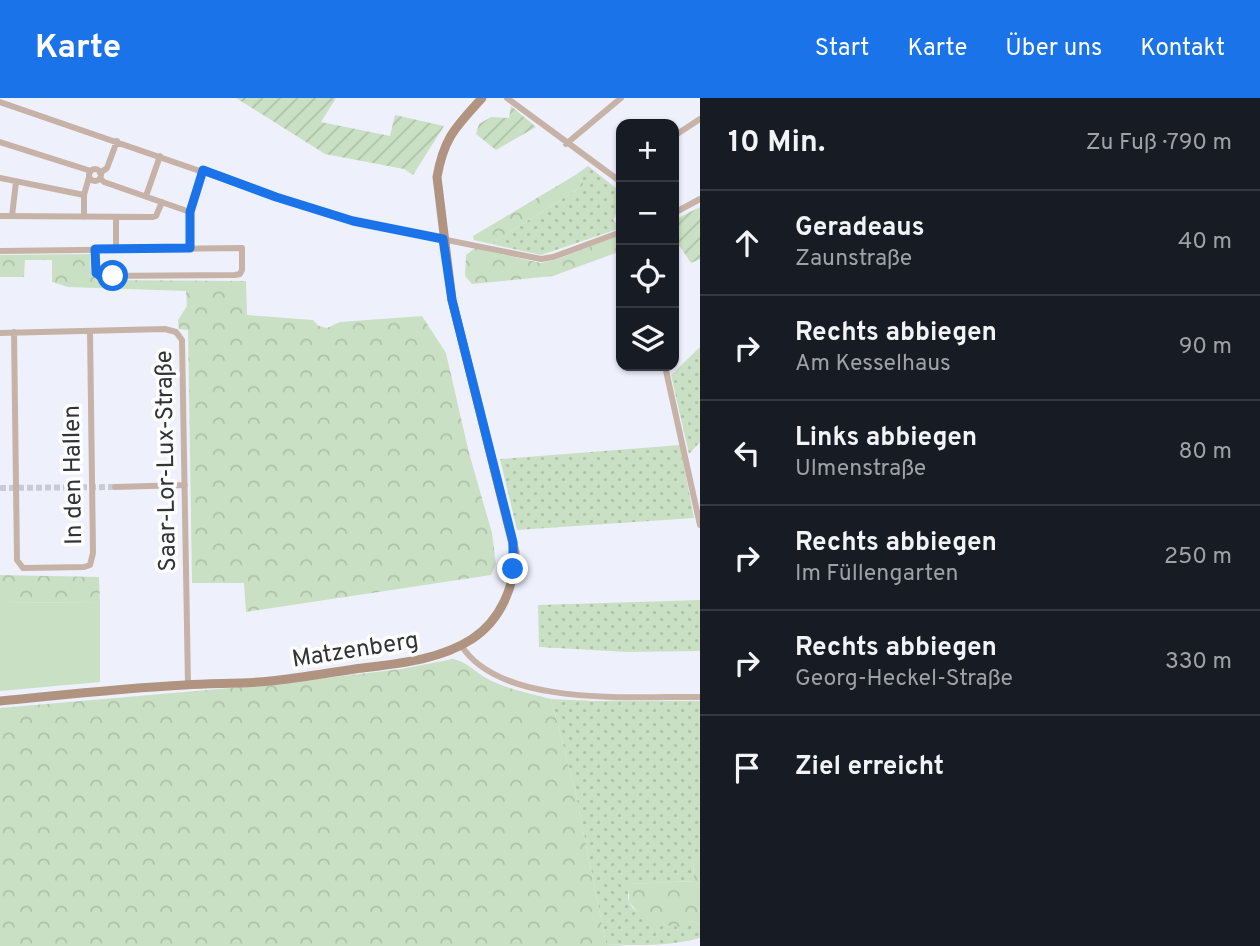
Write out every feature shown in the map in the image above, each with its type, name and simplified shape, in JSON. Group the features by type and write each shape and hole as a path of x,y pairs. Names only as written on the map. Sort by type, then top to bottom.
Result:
{"street":[{"name":"Matzenberg","path":"0,701 188,684 272,681 389,665 436,656 461,645 487,626 502,606 512,579 514,552 452,300 437,177 440,158 454,128 482,98"},
{"path":"507,98 620,182"},
{"path":"566,144 621,98"},
{"path":"0,102 353,221 541,259 616,234"},
{"path":"679,133 700,119"},
{"path":"0,142 90,174 94,181 107,168 117,141"},
{"path":"146,196 160,156"},
{"path":"190,248 190,212 203,170"},
{"path":"84,218 84,195 90,174"},
{"path":"100,176 104,182 190,212"},
{"path":"0,178 84,195"},
{"path":"12,216 16,182"},
{"path":"679,210 700,199"},
{"path":"0,216 156,216 162,202"},
{"path":"116,218 116,249"},
{"path":"0,251 95,249 242,248 242,270 240,274 234,275 100,276 95,270 95,249"},
{"name":"Saar-Lor-Lux-Straße","path":"0,332 165,329 176,332 182,340 188,684"},
{"name":"In den Hallen","path":"14,332 17,560 23,568 90,565 93,553 90,331"},
{"path":"666,371 700,525"},
{"name":"In den Hallen","path":"115,487 185,485"},
{"path":"461,645 482,669 505,680 539,690 568,695 700,697"}],"green space":[{"path":"236,98 336,98 321,122 390,136 395,115 444,126 413,175 404,169 325,154"},
{"path":"511,106 536,127 496,150 476,134 479,124 491,117 509,118"},
{"path":"588,166 616,188 616,214 613,220 616,230 541,255 491,244 584,185 577,174"},
{"path":"577,174 584,185 491,244 474,240 473,236"},
{"path":"700,207 700,259 691,263 679,245 679,218"},
{"path":"616,237 616,253 553,276 472,284 465,276 466,255 475,248 540,263"},
{"path":"90,254 91,273 101,280 246,281 247,315 313,320 319,326 327,328 340,322 422,316 446,353 469,453 492,533 496,564 491,575 246,612 244,583 192,583 188,330 179,329 178,320 187,306 186,291 68,287 52,282 52,260 25,260 24,277 0,277 0,255"},
{"path":"700,347 700,442 689,454 671,375 679,371 679,367"},
{"path":"680,445 694,518 517,530 500,459"},
{"path":"0,575 99,577 100,603 0,602"},
{"path":"700,600 700,651 627,652 539,647 538,605"},
{"path":"0,602 100,603 100,682 0,691"},
{"path":"453,659 502,685 551,699 575,790 606,944 629,946 0,946 0,708 275,684 401,669"},
{"path":"551,699 700,701 700,855 693,858 694,881 630,884 628,898 632,907 652,919 680,927 690,921 700,924 700,938 654,945 606,944 575,790"},
{"path":"700,855 700,924 690,921 681,927 647,923 629,902 629,884 694,881 693,857"}],"tunnel":[{"path":"0,488 115,487"}],"route":[{"path":"113,276 100,276 96,273 95,249 190,248 190,212 203,170 353,221 443,239 452,300 467,365 513,542 513,569"}]}
